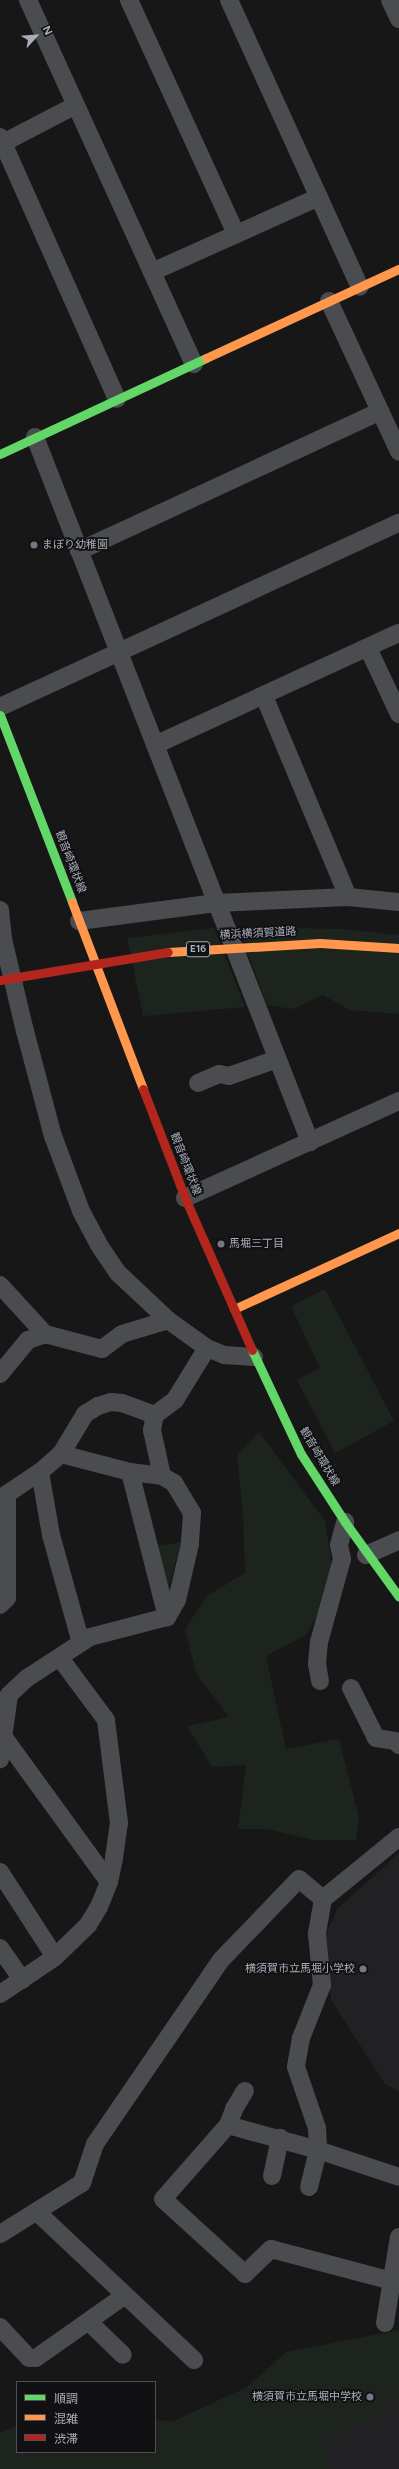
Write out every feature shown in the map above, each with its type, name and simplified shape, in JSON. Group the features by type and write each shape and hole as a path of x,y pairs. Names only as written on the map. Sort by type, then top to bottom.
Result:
{"main road":[{"path":"0,454 399,269"},
{"name":"観音崎環状線","path":"0,715 185,1198 254,1357 301,1454 366,1555 399,1597"},
{"name":"横浜横須賀道路","path":"0,980 150,954 201,949 320,943 399,948"},
{"path":"340,954 399,958"},
{"name":"横浜横須賀道路","path":"180,961 290,955"},
{"path":"0,990 165,963"},
{"path":"234,1309 399,1233"}],"street":[{"path":"28,0 194,364"},
{"path":"129,0 236,234"},
{"path":"229,0 360,287"},
{"path":"390,0 399,19"},
{"path":"76,104 1,140 117,399"},
{"path":"152,272 319,197"},
{"path":"329,301 399,452"},
{"path":"79,551 380,410"},
{"path":"35,438 310,1142"},
{"path":"0,707 119,654 399,523"},
{"path":"155,746 399,634"},
{"path":"368,648 399,714"},
{"path":"264,696 348,897"},
{"path":"79,921 216,903 348,897 399,902"},
{"path":"0,910 3,939 25,1031 53,1136 81,1211 98,1245 118,1273 168,1320 207,1348 224,1355 254,1357"},
{"path":"198,1083 219,1074 229,1076 277,1059"},
{"path":"185,1198 399,1101"},
{"path":"0,1285 45,1334 102,1349 122,1334 168,1320"},
{"path":"0,1374 28,1340 45,1334"},
{"path":"162,1476 152,1430 155,1415 174,1400 207,1348"},
{"path":"0,1605 7,1598 7,1494 40,1472 61,1454 85,1414 98,1406 117,1402 155,1415"},
{"path":"0,1760 1,1733 8,1695 27,1678 60,1658 90,1637 167,1617 177,1600 190,1544 192,1513 174,1483 162,1476 130,1472 61,1454"},
{"path":"40,1472 51,1535 81,1643"},
{"path":"130,1472 167,1617"},
{"path":"320,1681 317,1664 319,1642 342,1559 339,1544 345,1522"},
{"path":"366,1555 399,1540"},
{"path":"0,1994 56,1957 88,1924 99,1907 109,1882 119,1823 114,1771 106,1720 60,1658"},
{"path":"352,1688 376,1738 395,1741 399,1745"},
{"path":"1,1733 109,1882"},
{"path":"309,2187 318,2150 317,2128 296,2067 301,2038 322,1985 317,1934 323,1899 399,1837"},
{"path":"0,1872 56,1957"},
{"path":"0,2234 82,2183 95,2144 221,1960 299,1879 323,1899"},
{"path":"0,1948 22,1980"},
{"path":"245,2091 234,2109 228,2125 163,2199 245,2274 271,2249 392,2281"},
{"path":"228,2125 280,2138 399,2176"},
{"path":"272,2176 280,2138"},
{"path":"36,2212 194,2360"},
{"path":"386,2323 399,2237"},
{"path":"0,2327 29,2358 36,2358 124,2296"},
{"path":"89,2322 123,2355"}],"shaded area":[{"path":"242,927 343,929 399,935 399,1014 349,1010 323,995 293,1009 267,1005 240,932"},
{"path":"214,928 245,1007 143,1016 127,938"},
{"path":"325,1289 394,1421 335,1453 297,1380 320,1368 291,1306"},
{"path":"259,1432 325,1521 335,1583 306,1635 266,1656 286,1749 339,1739 359,1818 356,1840 314,1840 266,1829 238,1829 246,1765 212,1767 187,1726 229,1717 196,1673 185,1629 207,1596 245,1573 243,1516 237,1455"},
{"path":"181,1542 168,1590 152,1547"},
{"name":"横須賀市立馬堀小学校","path":"399,1853 399,2091 385,2084 331,2000 325,1937 337,1909"},
{"path":"399,2330 399,2389 396,2396 370,2419 325,2440 331,2469 0,2469 0,2433 16,2425 16,2453 156,2453 156,2419 172,2422 247,2387 286,2352"},
{"name":"横須賀市立馬堀中学校","path":"399,2344 399,2469 279,2469"}],"traffic: fast":[{"path":"0,454 206,358"},
{"path":"0,715 72,902"},
{"path":"252,1350 301,1454 345,1522 399,1597"}],"traffic: slow":[{"path":"206,358 399,269"},
{"path":"72,902 143,1089"},
{"path":"168,952 320,943 399,948"},
{"path":"234,1309 399,1233"}],"traffic: jam":[{"path":"0,980 168,952"},
{"path":"143,1089 185,1198 252,1350"}],"place":[{"name":"まぼり幼稚園","path":"34,545"},
{"name":"馬堀三丁目","path":"221,1244"},
{"name":"横須賀市立馬堀小学校","path":"363,1969"},
{"name":"横須賀市立馬堀中学校","path":"370,2397"}]}
